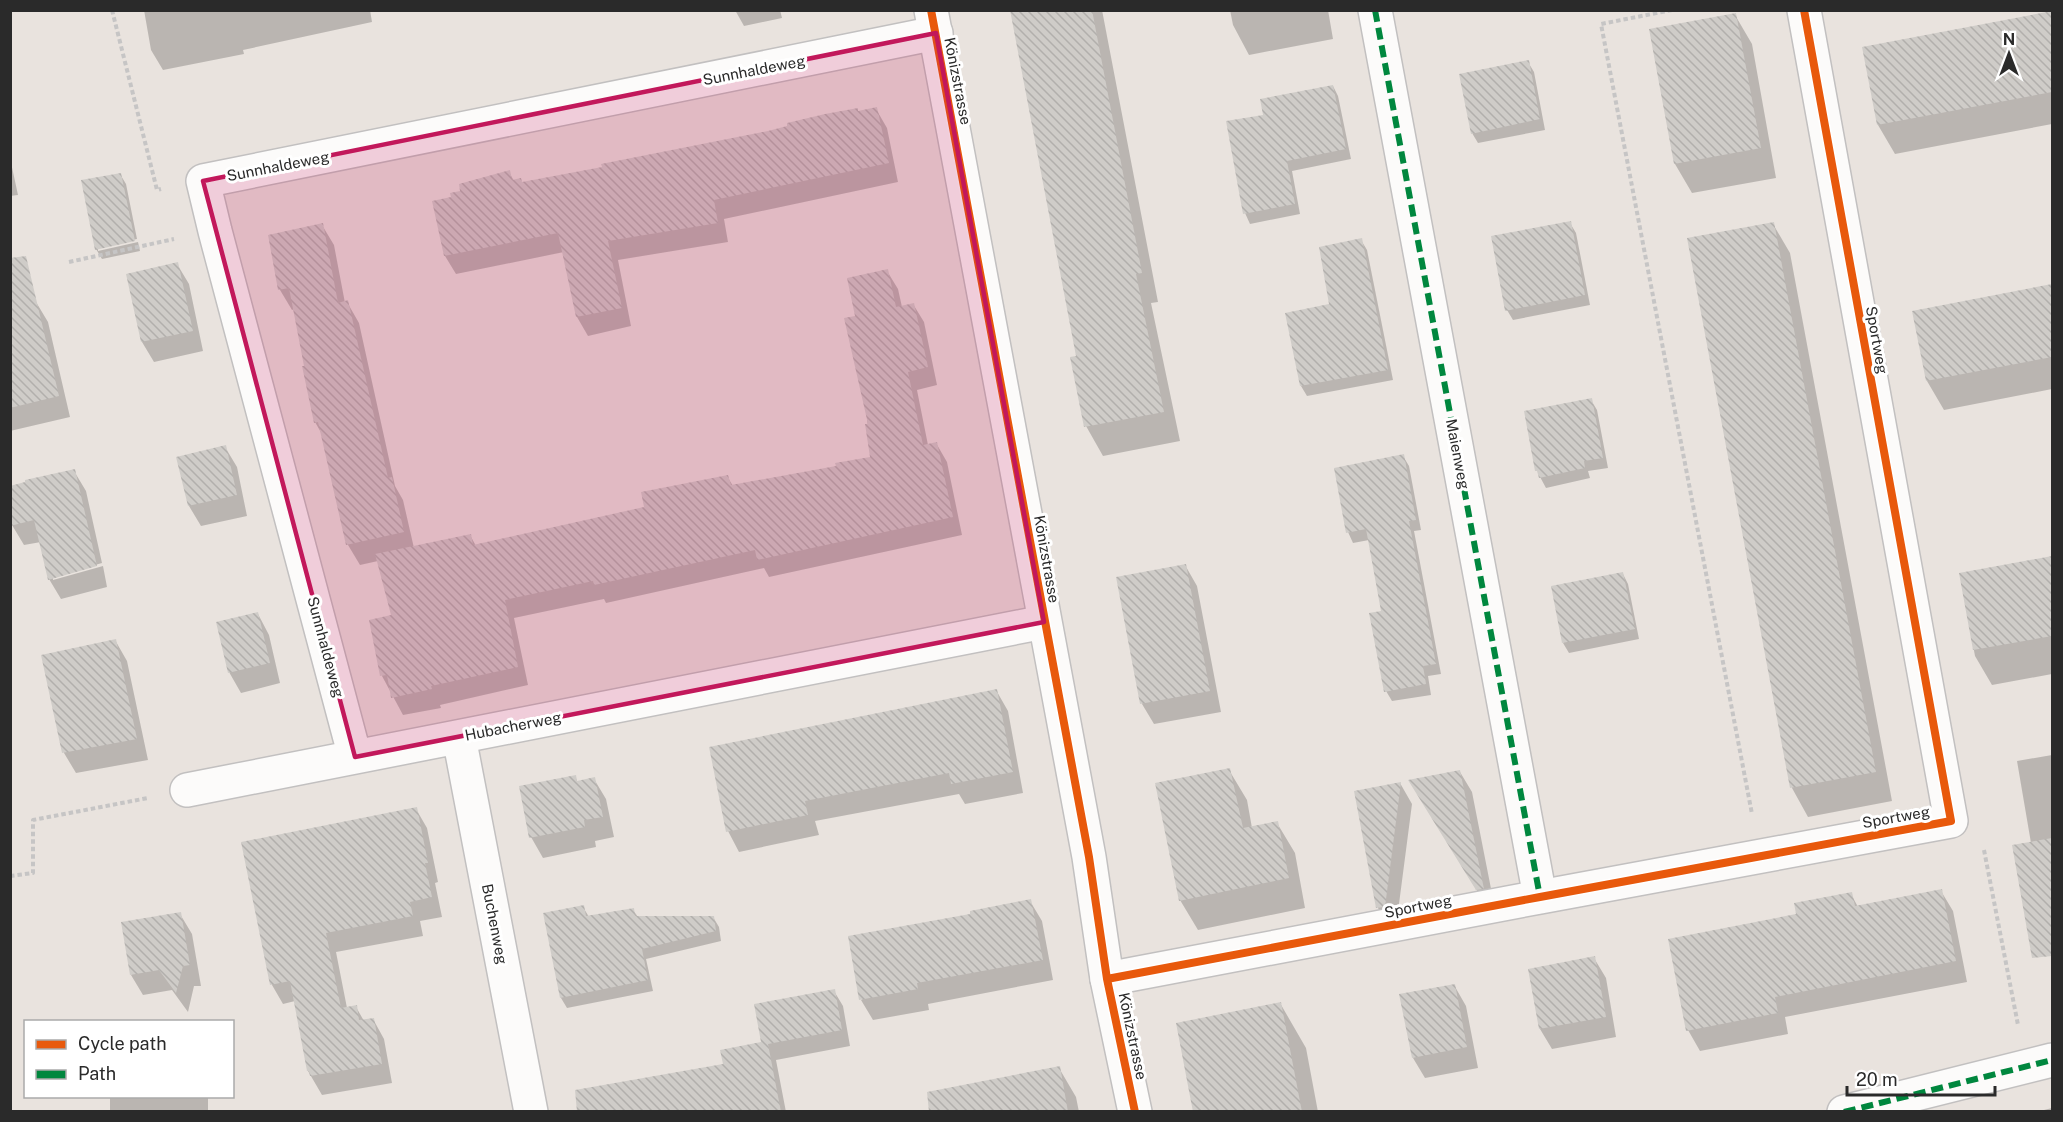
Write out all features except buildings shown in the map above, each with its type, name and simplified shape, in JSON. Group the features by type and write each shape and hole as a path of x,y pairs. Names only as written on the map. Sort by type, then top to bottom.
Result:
{"street":[{"name":"Maienweg","path":"1375,10 1540,897"},
{"name":"Sportweg","path":"1107,980 1951,821 1804,10"},
{"name":"Könizstrasse","path":"933,22 1089,857 1107,980 1135,1112"},
{"name":"Sunnhaldeweg","path":"355,757 203,181 933,22"},
{"name":"Hubacherweg","path":"187,790 1044,622"},
{"name":"Buchenweg","path":"459,737 531,1112"},
{"path":"1845,1112 2039,1063"}],"path":[{"path":"112,10 144,138"},
{"path":"1672,10 1601,24 1760,856"},
{"path":"69,262 180,238"},
{"path":"10,876 33,873 33,820 187,790"},
{"path":"1951,821 1977,816 2039,1063"}],"highlighted area":[{"path":"936,33 1044,622 355,757 203,181"}],"marked path":[{"path":"1375,10 1540,897"},
{"path":"1844,1112 2052,1060"}],"cycle path":[{"path":"931,10 1089,857 1107,979 1135,1112"},
{"path":"1107,979 1951,821 1804,10"}]}
